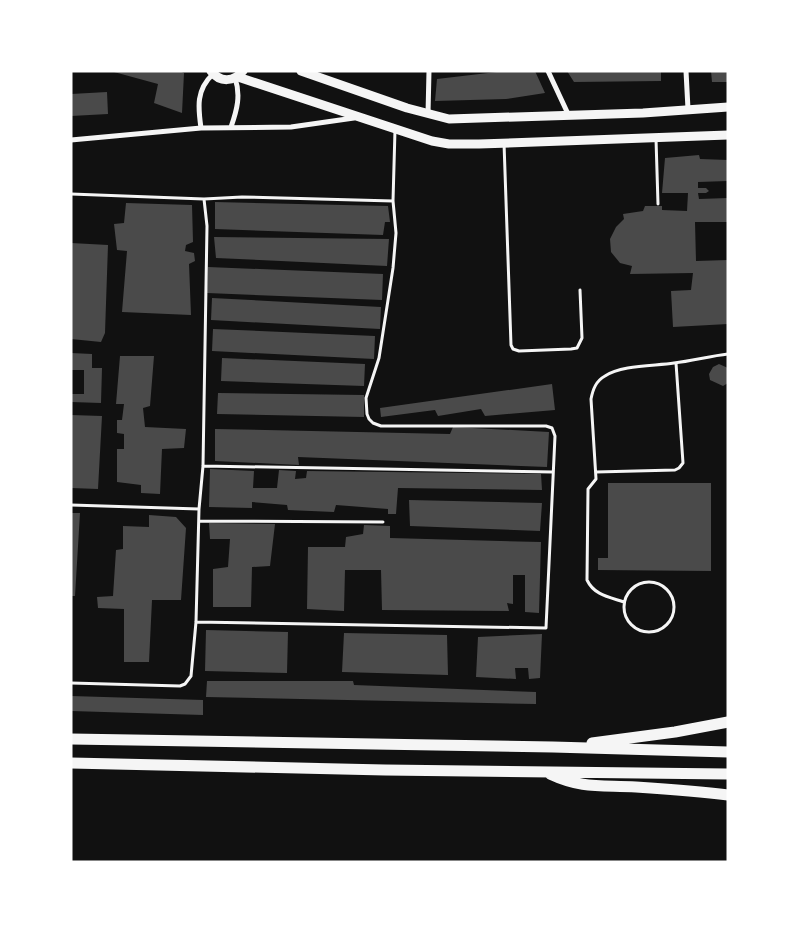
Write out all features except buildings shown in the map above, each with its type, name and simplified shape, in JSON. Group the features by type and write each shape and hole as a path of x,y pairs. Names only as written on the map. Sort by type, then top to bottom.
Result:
{"highway":[{"path":"554,747 675,732 728,722"},
{"path":"71,738 728,752"},
{"path":"71,763 385,770 728,774"},
{"path":"546,772 568,782 584,786 660,788 728,795"}],"street":[{"path":"301,71 428,114 458,120 728,107"},
{"path":"428,114 429,71"},
{"path":"548,71 569,116"},
{"path":"686,71 688,109"},
{"path":"202,128 198,100 204,84 212,72 223,79 238,75 395,130 441,144 728,135"},
{"path":"231,127 238,100 238,75"},
{"path":"71,140 202,128 291,127 357,117"}],"lane":[{"path":"196,622 546,628 555,436 552,428 546,426 381,426 373,423 367,414 367,394 379,358 393,268 396,233 394,201 395,130"},
{"path":"656,137 658,204"},
{"path":"504,143 511,345 513,349 528,351 577,348 582,338 580,290"},
{"path":"71,194 204,199 242,197 394,201"},
{"path":"71,683 180,686 185,684 191,676 196,622 199,509 203,466 207,226 204,199"},
{"path":"624,602 598,593 591,588 587,580 588,489 595,481 596,472 591,398 593,390 605,375 619,370 728,354"},
{"path":"596,472 675,470 681,466 676,363"},
{"path":"203,466 553,472"},
{"path":"71,505 199,509"},
{"path":"199,522 383,522"},
{"path":"641,583 654,583 660,585 670,594 673,600 673,613 671,619 662,628 656,631 643,632 632,626 628,620 624,602 630,590 635,586 641,583"}]}
